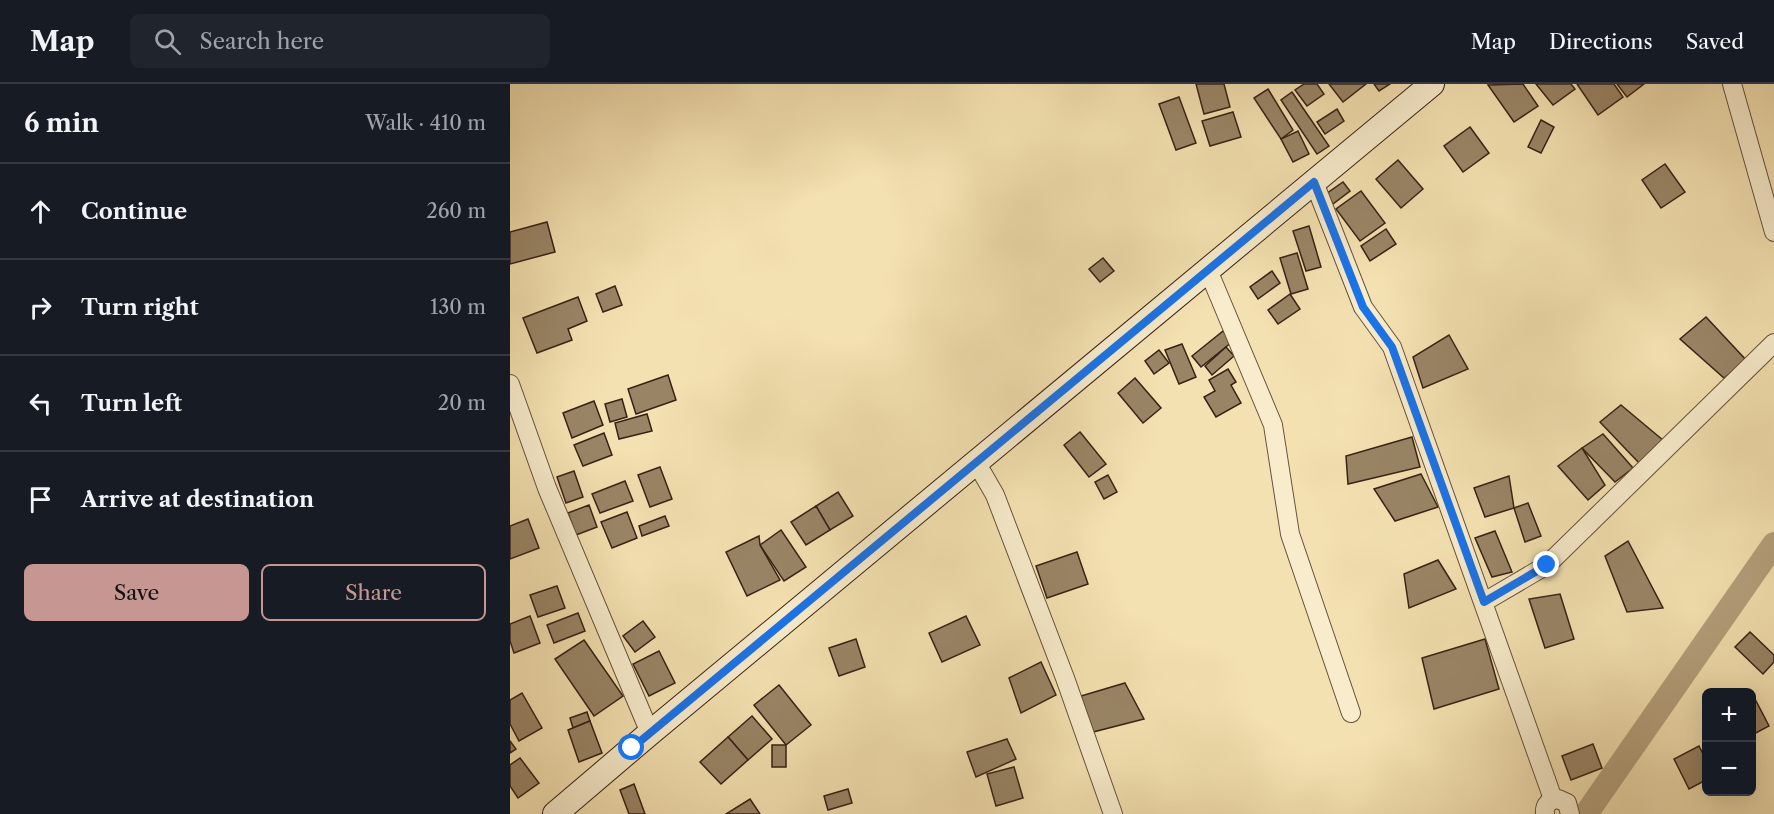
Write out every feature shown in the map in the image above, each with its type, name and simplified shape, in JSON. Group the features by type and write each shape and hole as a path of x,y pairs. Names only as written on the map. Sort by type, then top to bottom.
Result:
{"main road":[{"path":"555,814 1432,84"}],"street":[{"path":"1732,84 1774,232"},
{"path":"1314,182 1363,307 1392,347 1484,602 1549,807 1558,799 1567,803 1570,814"},
{"path":"1208,270 1273,425 1290,534 1351,713"},
{"path":"1484,602 1547,565 1774,343"},
{"path":"510,384 547,488 650,733"},
{"path":"976,462 995,495 1065,678 1113,814"}],"building":[{"path":"1196,84 1224,84 1230,107 1204,114"},
{"path":"1304,84 1317,84 1324,94 1307,106 1295,90"},
{"path":"1329,84 1366,84 1343,102"},
{"path":"1374,84 1390,84 1379,91"},
{"path":"1523,84 1538,106 1514,122 1488,85"},
{"path":"1536,84 1571,84 1575,89 1553,105"},
{"path":"1577,84 1614,84 1623,97 1598,115"},
{"path":"1617,84 1644,84 1627,97"},
{"path":"1268,89 1293,130 1281,139 1254,98"},
{"path":"1292,92 1329,146 1317,154 1281,100"},
{"path":"1179,97 1196,143 1176,150 1159,104"},
{"path":"1337,109 1344,121 1325,134 1317,122"},
{"path":"1233,112 1241,137 1210,146 1202,121"},
{"path":"1541,120 1554,127 1541,153 1528,147"},
{"path":"1470,127 1489,153 1463,172 1444,146"},
{"path":"1298,131 1309,154 1293,162 1281,139"},
{"path":"1398,160 1423,189 1401,208 1376,179"},
{"path":"1665,164 1685,192 1661,208 1642,180"},
{"path":"1343,182 1350,191 1333,204 1326,194"},
{"path":"1361,191 1385,223 1360,241 1336,209"},
{"path":"547,222 555,252 510,264 510,232"},
{"path":"1309,226 1321,267 1306,271 1293,231"},
{"path":"1386,229 1396,244 1370,261 1361,246"},
{"path":"1297,253 1308,289 1291,294 1280,258"},
{"path":"1103,258 1114,271 1100,282 1089,269"},
{"path":"1272,271 1280,283 1258,299 1250,287"},
{"path":"615,286 622,305 603,312 596,294"},
{"path":"1290,294 1300,309 1278,324 1268,310"},
{"path":"578,297 587,321 568,329 572,340 537,353 523,318"},
{"path":"1706,317 1747,361 1724,378 1680,339"},
{"path":"1223,331 1232,342 1201,367 1192,356"},
{"path":"1449,335 1468,369 1423,388 1413,357"},
{"path":"1182,344 1196,377 1179,384 1165,350"},
{"path":"1226,347 1234,356 1212,375 1205,366"},
{"path":"1159,350 1169,363 1154,374 1145,361"},
{"path":"1228,369 1236,382 1231,385 1241,403 1216,417 1204,397 1215,391 1209,380"},
{"path":"668,375 676,400 636,414 628,389"},
{"path":"1135,378 1161,408 1143,423 1118,393"},
{"path":"622,399 627,417 610,422 605,404"},
{"path":"594,401 603,425 572,438 563,413"},
{"path":"1621,405 1664,441 1639,463 1600,422"},
{"path":"647,414 652,431 619,439 615,423"},
{"path":"1080,432 1106,464 1089,477 1064,445"},
{"path":"604,433 612,455 583,466 574,445"},
{"path":"1603,434 1633,468 1615,482 1582,448"},
{"path":"1412,437 1420,467 1348,484 1346,456"},
{"path":"1582,448 1605,485 1588,500 1558,466"},
{"path":"660,467 672,499 650,507 638,475"},
{"path":"574,471 583,497 566,503 557,477"},
{"path":"1421,474 1438,507 1395,521 1374,489"},
{"path":"1108,475 1117,492 1104,499 1095,482"},
{"path":"1509,476 1514,508 1485,517 1474,488"},
{"path":"625,481 633,501 600,513 592,494"},
{"path":"838,492 853,516 830,530 816,506"},
{"path":"1528,503 1541,536 1525,542 1514,508"},
{"path":"589,505 597,527 576,535 568,513"},
{"path":"816,506 830,530 806,545 791,522"},
{"path":"627,512 637,538 612,548 601,522"},
{"path":"665,516 669,526 642,536 639,526"},
{"path":"528,519 539,548 510,559 510,526"},
{"path":"781,530 806,567 784,581 760,545"},
{"path":"1495,531 1512,572 1492,577 1475,538"},
{"path":"759,536 760,545 780,580 747,596 726,552"},
{"path":"1628,541 1663,608 1627,612 1605,556"},
{"path":"1077,552 1088,584 1047,598 1036,566"},
{"path":"1438,560 1456,589 1409,608 1404,574"},
{"path":"557,586 565,608 538,617 530,595"},
{"path":"1560,594 1574,639 1545,648 1529,599"},
{"path":"578,613 585,631 554,643 547,625"},
{"path":"530,616 540,643 514,653 510,641 510,624"},
{"path":"966,616 980,645 942,662 929,633"},
{"path":"643,621 655,637 635,652 623,636"},
{"path":"1750,632 1774,655 1774,662 1763,674 1735,647"},
{"path":"856,639 865,667 839,676 829,648"},
{"path":"1485,639 1499,689 1434,709 1422,658"},
{"path":"584,640 623,696 594,716 555,659"},
{"path":"659,651 675,683 649,696 633,664"},
{"path":"1041,662 1056,695 1021,713 1009,678"},
{"path":"1125,683 1144,719 1093,732 1081,696"},
{"path":"779,685 811,725 786,745 754,705"},
{"path":"522,693 542,728 519,741 510,724 510,700"},
{"path":"1756,701 1769,726 1756,733"},
{"path":"587,712 590,721 573,728 570,718"},
{"path":"752,716 772,739 748,760 728,737"},
{"path":"590,721 602,753 579,762 568,730"},
{"path":"728,737 748,760 721,784 700,762"},
{"path":"1007,739 1016,759 976,777 967,752"},
{"path":"510,741 516,749 510,753"},
{"path":"1593,744 1602,768 1571,780 1562,756"},
{"path":"772,745 786,745 786,767 772,767"},
{"path":"1699,746 1702,752 1702,782 1689,789 1674,759"},
{"path":"520,758 539,783 518,798 510,786 510,765"},
{"path":"1014,767 1023,798 996,806 987,774"},
{"path":"634,784 645,814 629,814 620,790"},
{"path":"848,789 852,803 828,810 824,796"},
{"path":"750,799 760,814 726,814"}],"waterway":[{"path":"1586,814 1774,544"}],"route":[{"path":"632,748 1314,182 1363,307 1392,347 1484,602 1547,565"}]}
